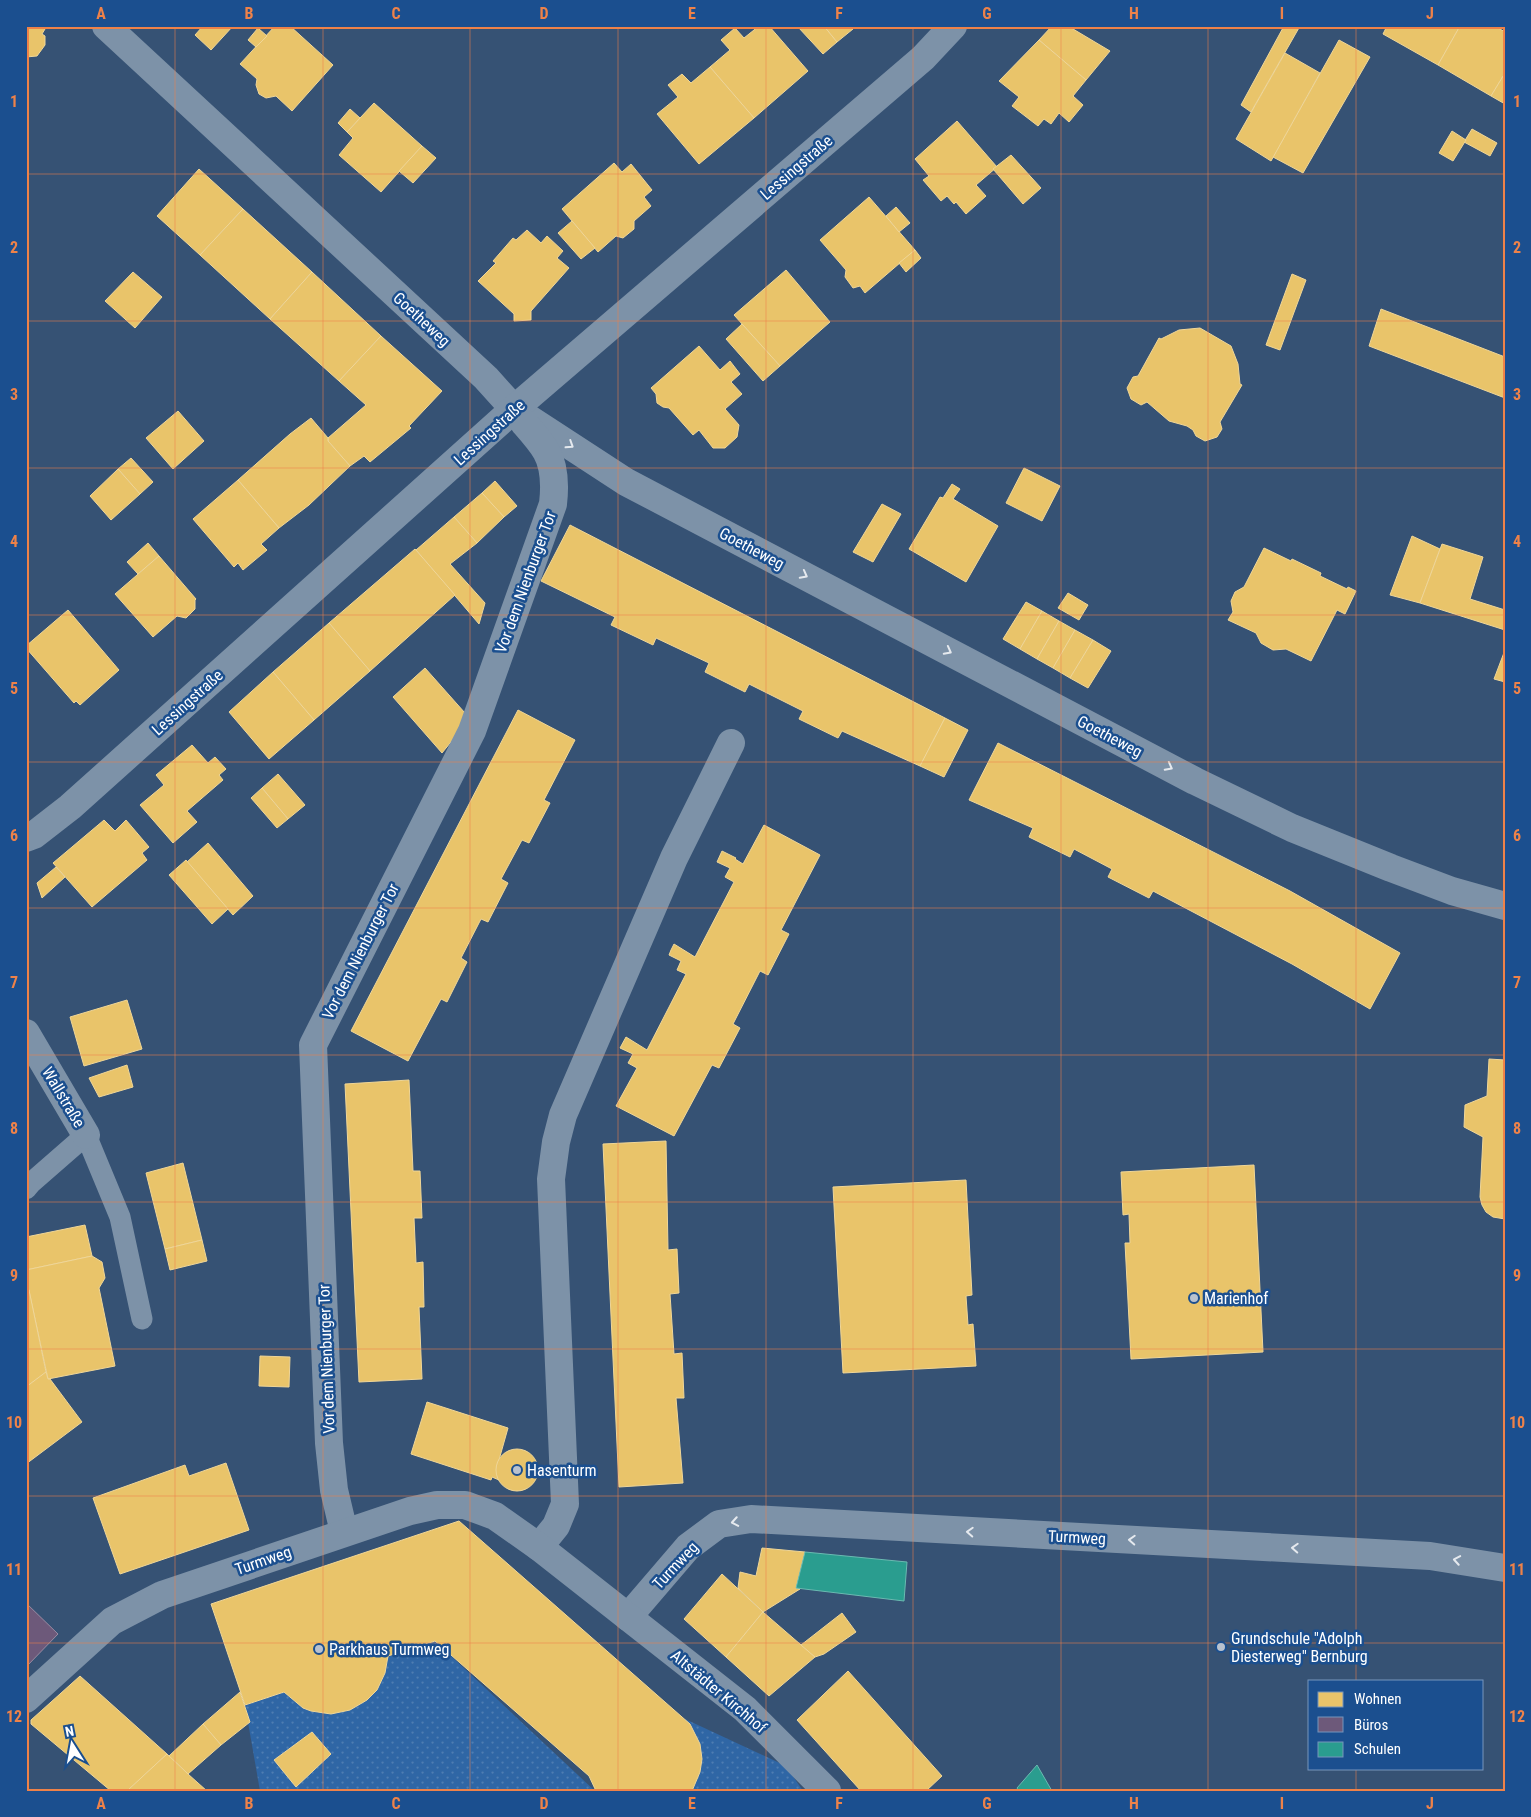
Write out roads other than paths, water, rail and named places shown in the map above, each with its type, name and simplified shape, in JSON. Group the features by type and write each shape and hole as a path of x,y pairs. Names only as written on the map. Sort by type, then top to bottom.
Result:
{"street":[{"name":"Goetheweg","path":"106,26 486,378 514,409 626,482 1195,781 1292,828 1452,891 1505,906"},
{"name":"Lessingstraße","path":"26,838 34,835 70,807 514,409 923,58 953,26"},
{"name":"Vor dem Nienburger Tor","path":"344,1532 334,1490 329,1443 313,1045 472,731 553,504 554,477 546,451 514,409"},
{"path":"539,1547 556,1526 565,1504 551,1178 556,1142 564,1115 674,858 731,743"},
{"name":"Wallstraße","path":"26,1033 86,1135"},
{"name":"Turmweg","path":"26,1699 112,1621 162,1594 344,1532 410,1511 437,1505 465,1505 495,1516 539,1547 628,1617 688,1547 719,1524 751,1519 1430,1556 1505,1568"},
{"name":"Altstädter Kirchhof","path":"628,1617 746,1709 826,1791"}],"lane":[{"path":"26,1189 86,1135 120,1217 142,1320"}],"place":[{"name":"Marienhof","path":"1194,1298"},
{"name":"Hasenturm","path":"517,1470"},
{"name":"Grundschule \"Adolph Diesterweg\" Bernburg","path":"1221,1647"},
{"name":"Parkhaus Turmweg","path":"319,1649"}]}
